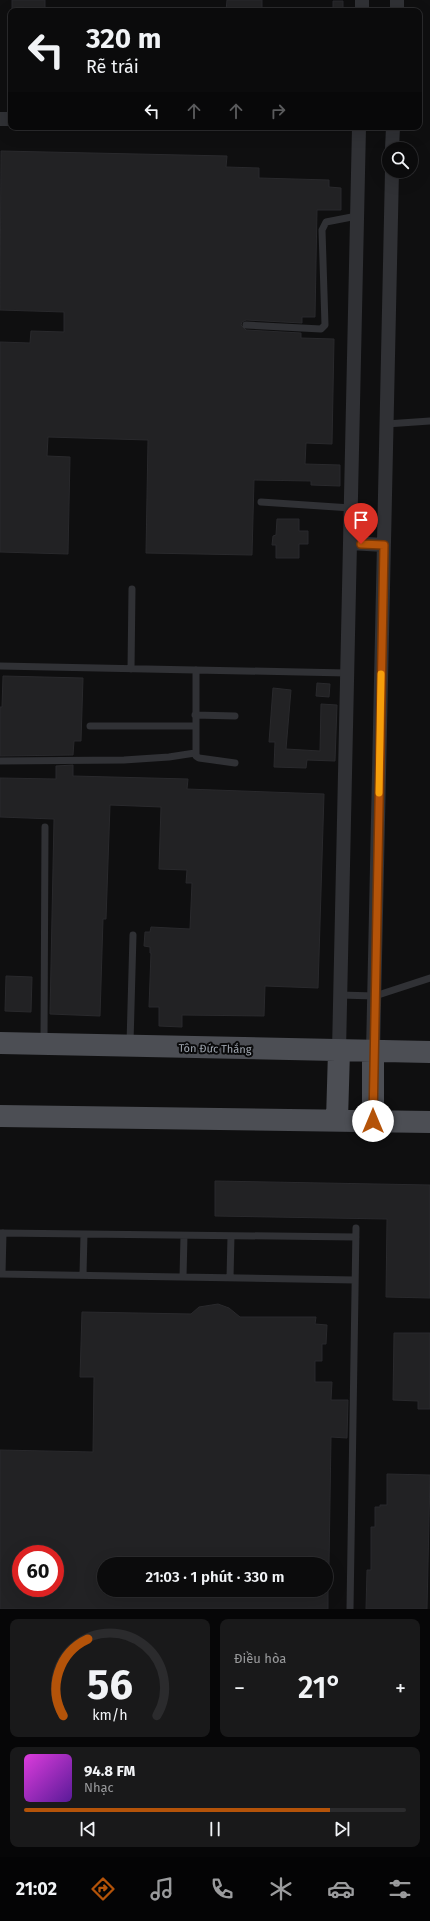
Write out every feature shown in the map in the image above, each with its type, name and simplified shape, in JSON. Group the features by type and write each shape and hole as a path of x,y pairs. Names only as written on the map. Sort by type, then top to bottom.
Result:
{"main road":[{"name":"Tôn Đức Thắng","path":"0,1043 130,1047 430,1052"},
{"path":"337,1120 338,1051"},
{"path":"373,1052 373,1121"},
{"path":"0,1116 430,1122"}],"street":[{"path":"338,1051 359,130"},
{"path":"392,142 393,130"},
{"path":"373,1052 392,178"},
{"path":"350,543 384,545"}],"lane":[{"path":"246,325 321,329 325,325 322,230 326,222 357,216"},
{"path":"386,424 430,421"},
{"path":"260,502 351,508"},
{"path":"131,669 132,589"},
{"path":"0,666 347,673"},
{"path":"196,670 195,753 199,758 235,763"},
{"path":"195,715 235,716"},
{"path":"90,726 195,726"},
{"path":"0,761 124,760 169,758 195,753"},
{"path":"44,1044 45,827"},
{"path":"130,1047 133,935"},
{"path":"340,995 375,996 430,978"},
{"path":"350,1609 356,1228"},
{"path":"355,1280 1,1274 2,1233 356,1238"},
{"path":"83,1275 84,1234"},
{"path":"183,1277 184,1236"},
{"path":"230,1278 231,1236"}],"building":[{"path":"12,0 45,0 45,8 12,8"},
{"path":"227,0 262,0 262,8 226,8"},
{"path":"333,1 343,1 343,8 333,8"},
{"path":"1,151 227,156 226,167 259,168 259,178 329,180 329,187 341,188 341,210 317,210 315,317 302,317 302,323 246,320 242,322 241,325 246,330 301,333 301,338 334,339 332,444 306,443 305,464 340,465 340,486 311,485 311,481 254,480 252,555 146,553 148,440 48,437 47,456 70,457 68,554 0,552 0,342 30,343 31,331 64,332 64,312 0,310"},
{"path":"277,519 299,519 299,531 308,531 308,544 299,544 299,558 276,558 276,545 272,545 273,536 276,535"},
{"path":"3,676 83,678 81,741 74,741 73,755 0,756 0,707 2,707"},
{"path":"317,683 330,684 329,697 316,696"},
{"path":"273,688 291,690 286,749 320,751 321,704 337,705 335,761 307,760 306,768 274,767 275,742 269,742"},
{"path":"73,765 73,776 188,779 187,789 324,794 318,988 265,986 264,1016 182,1015 182,1027 159,1026 159,1007 149,1007 151,953 150,947 144,946 145,932 150,932 151,927 190,929 192,883 186,883 187,870 159,869 161,807 110,805 106,919 103,919 100,1016 50,1014 54,819 0,817 0,778 56,779 56,766"},
{"path":"6,976 32,977 31,1012 5,1011"},
{"path":"215,1181 430,1185 430,1298 386,1297 387,1219 215,1216"},
{"path":"218,1304 229,1308 240,1317 316,1317 315,1324 327,1325 326,1344 322,1344 322,1361 315,1361 315,1382 332,1382 331,1400 348,1400 347,1438 331,1437 329,1557 97,1557 97,1597 328,1597 328,1609 0,1609 0,1450 93,1452 94,1377 80,1377 82,1312 191,1314 199,1307"},
{"path":"394,1333 430,1333 430,1409 418,1409 418,1401 393,1400"},
{"path":"387,1474 430,1475 427,1609 366,1609 367,1570 371,1570 371,1527 375,1527 375,1507 387,1505"}],"slow traffic":[{"path":"379,793 381,674"}],"route":[{"path":"361,544 384,545 373,1052 373,1121"}]}
